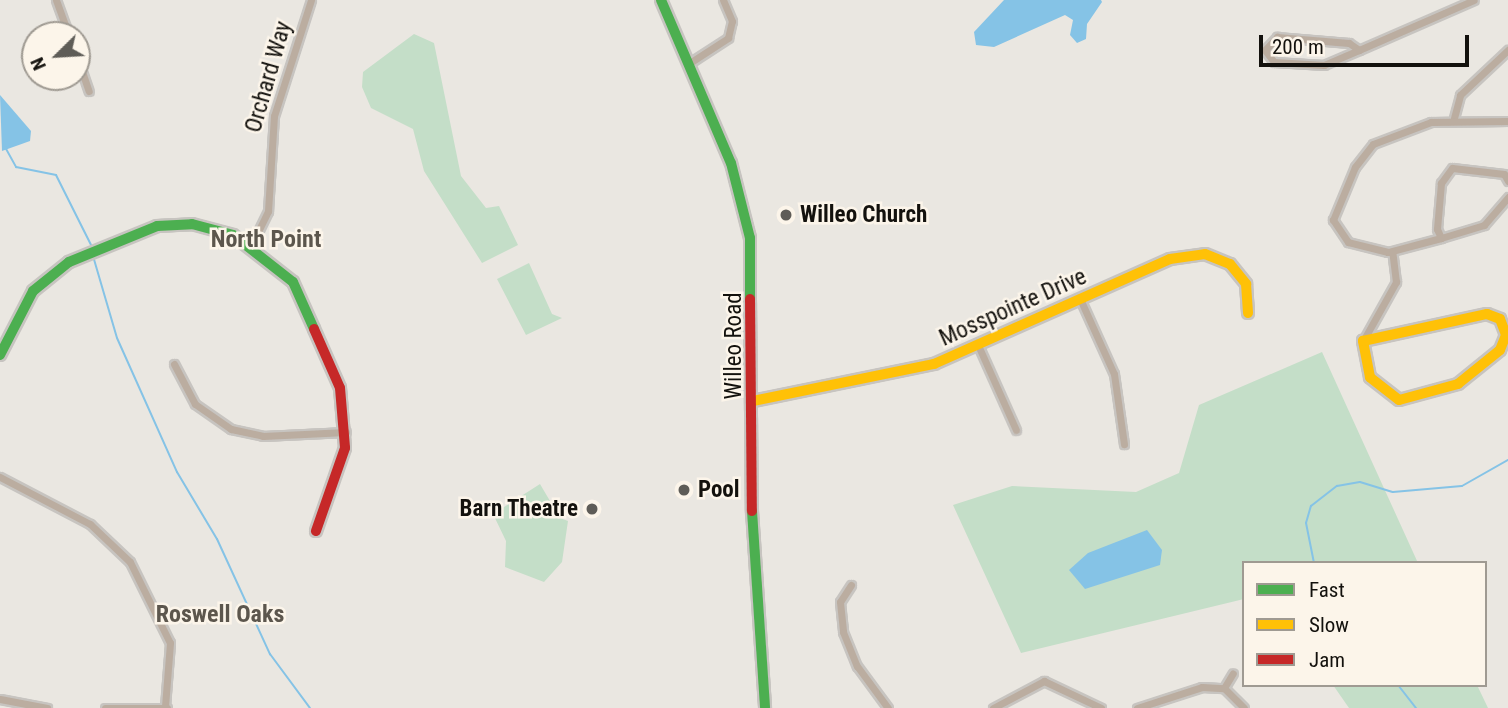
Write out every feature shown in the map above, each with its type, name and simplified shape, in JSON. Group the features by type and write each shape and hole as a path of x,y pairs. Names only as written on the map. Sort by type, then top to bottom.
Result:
{"street":[{"path":"56,0 64,21"},
{"name":"Orchard Way","path":"251,246 268,211 274,116 312,0"},
{"name":"Willeo Road","path":"661,0 731,163 746,219 753,266 752,548 765,708"},
{"path":"688,64 728,38 732,21 723,0"},
{"path":"1359,50 1349,43 1278,37 1265,50 1274,62 1315,66 1359,50 1474,0"},
{"path":"1454,118 1460,95 1508,50"},
{"path":"1508,121 1454,118 1373,144 1344,189 1336,230 1357,247 1392,251 1484,225 1508,197"},
{"path":"1441,238 1435,220 1441,183 1452,168 1504,174 1508,181"},
{"path":"0,355 33,291 69,262 171,224 214,228 251,246 282,269 302,296 340,388 346,432 341,467 316,531"},
{"path":"1363,341 1487,314 1500,319 1506,335 1500,350 1458,384 1399,400 1370,377 1363,341 1396,282 1392,251"},
{"name":"Mosspointe Drive","path":"753,401 844,386 978,345 1170,259 1205,254 1238,273 1248,313"},
{"path":"1081,301 1114,374 1124,444"},
{"path":"978,345 1016,430"},
{"path":"174,364 195,404 231,429 263,436 346,432"},
{"path":"0,477 90,524 130,562 170,643 166,708 105,708"},
{"path":"851,586 840,602 843,632 856,666 888,708"},
{"path":"1224,688 1233,673"},
{"path":"993,708 1044,681 1101,708"},
{"path":"1137,708 1183,691 1224,688 1244,708"},
{"path":"0,699 47,708"}],"green space":[{"path":"414,34 434,43 461,176 486,208 499,206 518,245 482,263 424,171 413,129 371,108 362,87 363,72"},
{"path":"529,263 552,314 562,318 526,335 497,279"},
{"path":"1322,352 1417,561 1242,561 1242,599 1021,653 953,505 1012,486 1136,492 1179,473 1199,405"},
{"path":"540,484 560,518 568,521 562,562 544,582 505,567 506,541 493,514"},
{"path":"1334,687 1478,687 1488,708 1349,708"}],"water":[{"path":"1004,0 1102,2 1087,24 1086,39 1077,43 1070,35 1073,20 1065,15 994,47 976,45 974,32"},
{"path":"0,95 31,131 30,141 2,151"},
{"path":"1147,530 1162,550 1160,565 1085,589 1069,570 1088,553"}],"waterway":[{"path":"5,147 16,167 56,175 92,247"},
{"path":"93,256 117,338 177,472 217,539 270,654 310,708"},
{"path":"1314,561 1306,523 1311,506 1337,486 1360,482 1393,492 1462,486 1508,460"},
{"path":"1400,687 1416,708"}],"traffic: fast":[{"path":"661,0 731,163 750,238 750,299"},
{"path":"0,355 33,291 69,262 157,226 192,224 233,235 293,282 314,329"},
{"path":"752,511 765,708"}],"traffic: slow":[{"path":"753,401 934,364 1170,259 1205,254 1230,264 1246,284 1248,313"},
{"path":"1487,314 1500,319 1506,335 1500,350 1458,384 1399,400 1370,377 1363,341 1487,314"}],"traffic: jam":[{"path":"750,299 752,511"},
{"path":"314,329 340,388 345,448 316,531"}],"place":[{"name":"Willeo Church","path":"786,215"},
{"name":"Pool","path":"684,490"},
{"name":"Barn Theatre","path":"592,509"}],"district":[{"name":"North Point","path":"266,240"},
{"name":"Roswell Oaks","path":"220,615"}]}
